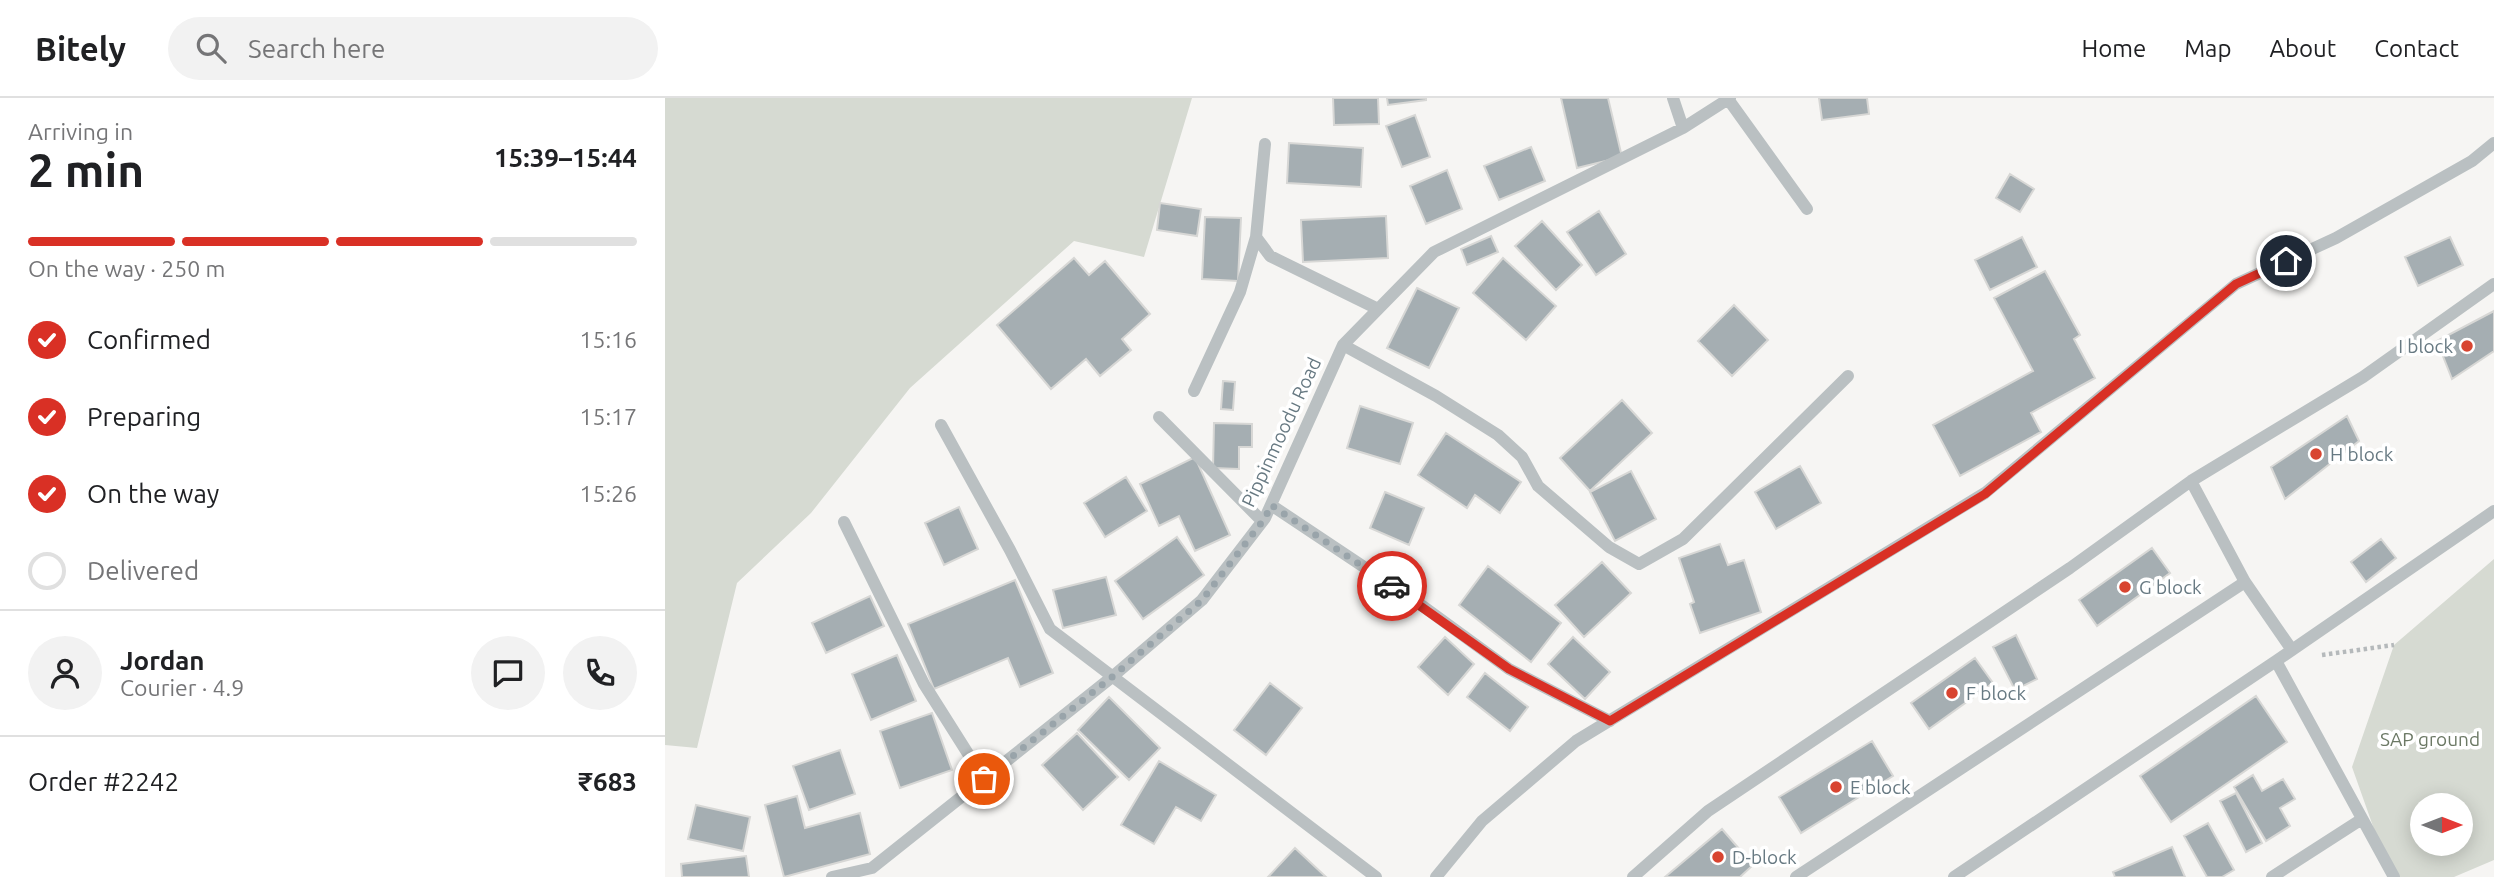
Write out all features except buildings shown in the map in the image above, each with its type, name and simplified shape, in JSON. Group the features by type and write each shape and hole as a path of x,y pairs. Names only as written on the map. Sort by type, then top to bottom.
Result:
{"street":[{"path":"1673,98 1683,128"},
{"path":"1729,99 1807,209"},
{"name":"Pippinmoodu Road","path":"832,877 872,868 1112,677 1202,600 1262,521 1271,505 1343,345 1434,252 1683,128 1729,99"},
{"path":"1436,877 1482,821 1576,741 1985,494 2236,284 2336,238 2472,161 2494,143"},
{"path":"1193,391 1240,292 1256,237 1265,144"},
{"path":"1256,237 1270,256 1378,309"},
{"path":"1633,877 1708,811 2070,568 2191,481 2363,377 2494,284"},
{"path":"1343,345 1436,396 1497,435 1522,457 1538,486 1609,547 1639,564 1683,539 1848,376"},
{"path":"1159,417 1262,521"},
{"path":"941,425 1050,629 1376,877"},
{"path":"2191,481 2245,582 2292,650"},
{"path":"1271,505 1424,607 1509,669 1610,721"},
{"path":"1954,877 2494,511"},
{"path":"844,522 924,684 984,779"},
{"path":"1796,877 2245,582"},
{"path":"2276,661 2394,877"},
{"path":"2273,877 2362,819"}],"path":[{"path":"2315,656 2394,645"}],"green space":[{"path":"665,98 1192,98 1144,257 1074,241 910,388 811,513 737,583 697,748 665,745"},
{"name":"SAP ground","path":"2494,559 2494,860 2454,877 2391,877 2352,767 2394,645"}],"way so far":[{"path":"984,779 1112,677 1202,600 1265,518 1271,505 1392,586"}],"place":[{"name":"I block","path":"2467,346"},
{"name":"H block","path":"2316,454"},
{"name":"G block","path":"2125,587"},
{"name":"F block","path":"1952,693"},
{"name":"E block","path":"1836,787"},
{"name":"D-block","path":"1718,857"}],"route":[{"path":"1392,586 1509,669 1610,721 1985,494 2236,284 2286,261"}]}
